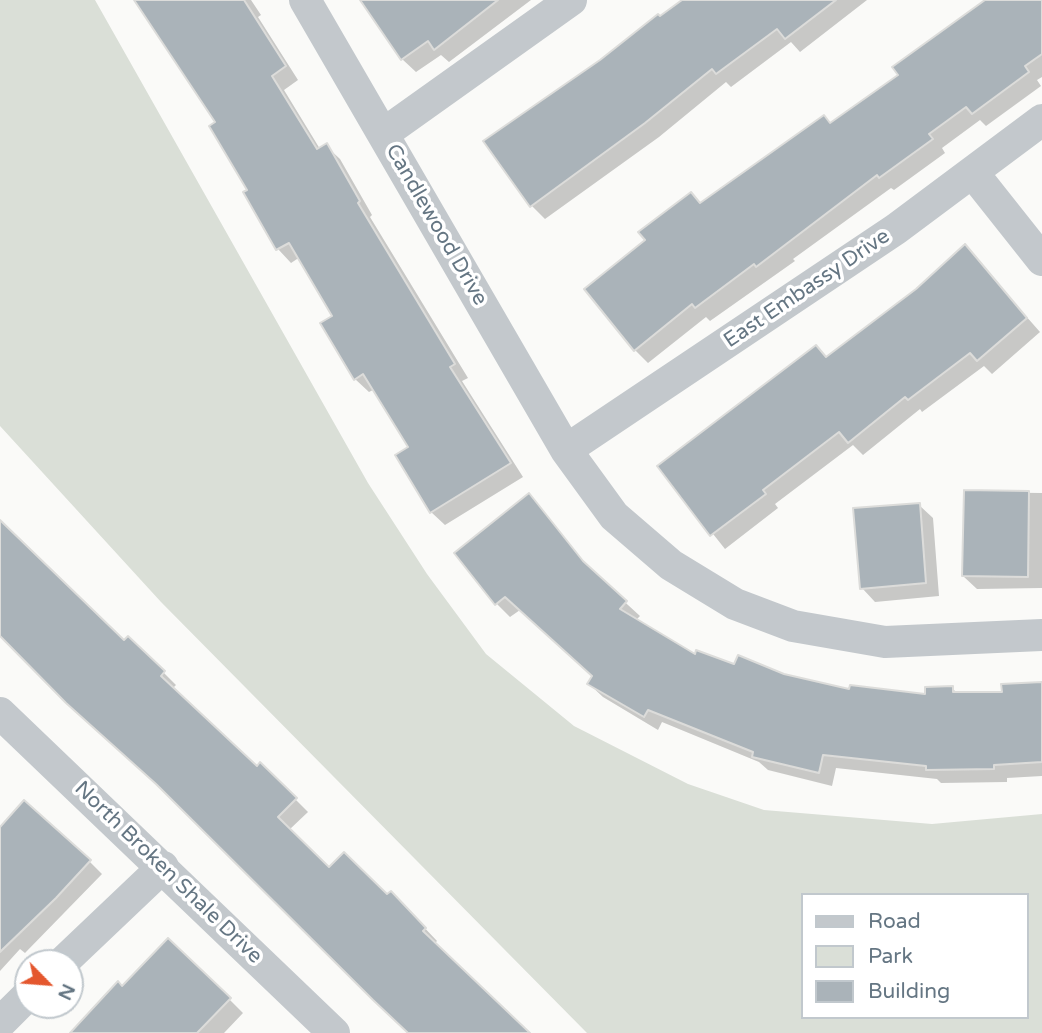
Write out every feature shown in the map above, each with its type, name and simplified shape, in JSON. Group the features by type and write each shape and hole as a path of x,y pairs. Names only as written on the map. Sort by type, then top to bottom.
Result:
{"street":[{"name":"Candlewood Drive","path":"305,0 566,450 614,516 671,565 735,604 793,626 885,642 1042,635"},
{"path":"383,134 571,0"},
{"name":"East Embassy Drive","path":"566,450 896,229 1042,120"},
{"path":"973,173 1042,260"},
{"name":"North Broken Shale Drive","path":"0,713 334,1033"},
{"path":"77,949 163,867"},
{"path":"0,1023 14,1009"}],"green space":[{"path":"0,0 95,0 368,483 427,574 486,654 574,726 688,784 764,810 932,824 1042,814 1042,1033 587,1033 161,602 0,426"}],"building":[{"path":"134,0 244,0 286,66 272,76 317,149 327,143 360,201 358,203 455,364 450,367 511,463 430,513 395,455 408,447 363,374 354,380 320,323 332,316 289,243 276,250 243,192 247,190 209,126 215,122"},
{"path":"360,0 498,0 434,50 428,41 401,60"},
{"path":"682,0 836,0 785,39 777,29 716,74 712,69 645,123 530,207 483,141 600,60 658,14 660,16"},
{"path":"985,0 1042,0 1042,54 1025,66 1029,72 972,114 966,107 929,134 933,139 879,178 877,175 756,267 754,264 695,308 692,304 634,351 584,289 645,240 638,232 691,192 700,203 824,115 830,123 898,75 892,67"},
{"path":"965,244 1027,318 977,361 970,353 908,400 905,397 848,443 839,432 763,490 766,494 710,536 657,466 816,345 826,357 916,289"},
{"path":"964,490 1029,491 1028,577 962,576"},
{"path":"529,493 583,561 627,601 620,609 695,654 696,650 734,664 738,655 784,674 849,689 850,685 925,694 925,687 953,686 953,692 1002,692 1001,684 1042,682 1042,762 994,765 994,769 926,770 926,766 823,755 819,773 752,757 753,752 648,710 644,717 587,684 592,676 505,597 495,605 454,553"},
{"path":"920,503 926,583 860,589 853,508"},
{"path":"0,520 124,640 128,636 165,671 161,676 257,766 260,762 297,798 278,817 329,867 344,852 387,894 391,891 426,928 423,931 530,1033 408,1033 156,784 66,703 0,636"},
{"path":"24,800 91,860 0,952 0,827"},
{"path":"168,938 231,998 197,1033 70,1033 118,981 122,986"}]}
